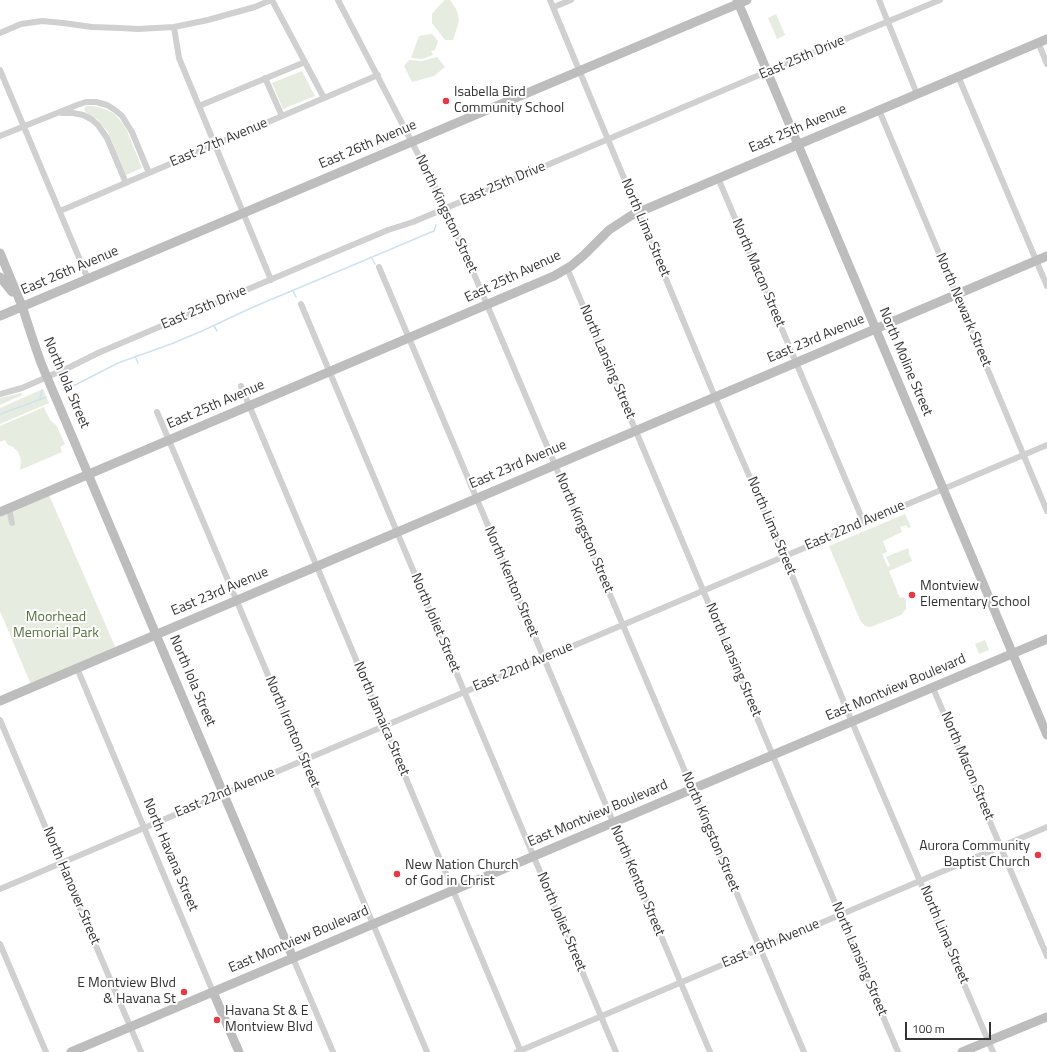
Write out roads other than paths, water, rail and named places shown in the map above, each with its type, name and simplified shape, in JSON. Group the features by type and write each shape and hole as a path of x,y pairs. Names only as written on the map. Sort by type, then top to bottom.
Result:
{"street":[{"path":"0,33 22,24 42,21 92,27 138,29 174,27 234,14 272,0 324,98"},
{"name":"North Kingston Street","path":"338,0 446,208 804,1052"},
{"name":"North Lima Street","path":"550,0 715,397 784,556 852,722 993,1052"},
{"path":"554,8 571,0"},
{"name":"East 26th Avenue","path":"0,316 580,71 738,2 748,0"},
{"path":"879,0 918,94"},
{"name":"East 25th Drive","path":"0,394 20,389 98,353 384,232 416,221 940,0"},
{"name":"North Moline Street","path":"738,2 1047,735"},
{"path":"174,27 179,58 271,280"},
{"name":"East 25th Avenue","path":"0,512 554,276 584,255 609,230 638,212 1047,38"},
{"path":"1038,42 1047,64"},
{"path":"199,106 305,62"},
{"path":"0,70 88,279"},
{"name":"East 27th Avenue","path":"60,211 378,75"},
{"path":"958,76 1047,286"},
{"path":"265,78 282,116"},
{"path":"0,136 86,102 96,102 107,105 122,116 132,132 149,173"},
{"path":"83,115 83,106 86,102"},
{"name":"North Newark Street","path":"878,110 1047,511"},
{"path":"58,112 83,115 98,125 107,138 126,183"},
{"name":"North Macon Street","path":"718,178 864,522"},
{"name":"North Iola Street","path":"0,253 22,306 47,377 333,1052"},
{"name":"East 23rd Avenue","path":"0,700 1047,256"},
{"name":"North Kenton Street","path":"379,267 710,1052"},
{"name":"North Lansing Street","path":"567,268 898,1052"},
{"path":"0,277 22,306"},
{"name":"North Joliet Street","path":"301,304 616,1052"},
{"name":"North Jamaica Street","path":"241,386 520,1052"},
{"name":"North Ironton Street","path":"156,412 427,1052"},
{"name":"East 22nd Avenue","path":"0,889 1047,445"},
{"path":"9,508 12,523"},
{"name":"East Montview Boulevard","path":"71,1052 1047,639"},
{"name":"North Havana Street","path":"77,668 238,1052"},
{"name":"North Macon Street","path":"933,688 1047,956"},
{"name":"North Hanover Street","path":"0,720 141,1052"},
{"name":"East 19th Avenue","path":"520,1052 1047,828"},
{"path":"0,944 46,1052"},
{"path":"962,1052 1047,1016"}],"waterway":[{"path":"63,389 75,385 118,363 171,344 251,308 434,231 436,225"},
{"path":"371,257 375,264"},
{"path":"293,291 296,297"},
{"path":"214,326 217,331"},
{"path":"135,356 138,363"},
{"path":"40,399 42,390"},
{"path":"0,414 46,397"}],"place":[{"name":"Isabella Bird Community School","path":"446,101"},
{"name":"Montview Elementary School","path":"912,595"},
{"name":"Aurora Community Baptist Church","path":"1038,855"},
{"name":"New Nation Church of God in Christ","path":"397,874"},
{"name":"E Montview Blvd & Havana St","path":"184,992"},
{"name":"Havana St & E Montview Blvd","path":"217,1020"}],"park label":[{"name":"Moorhead Memorial Park","path":"56,626"}]}
